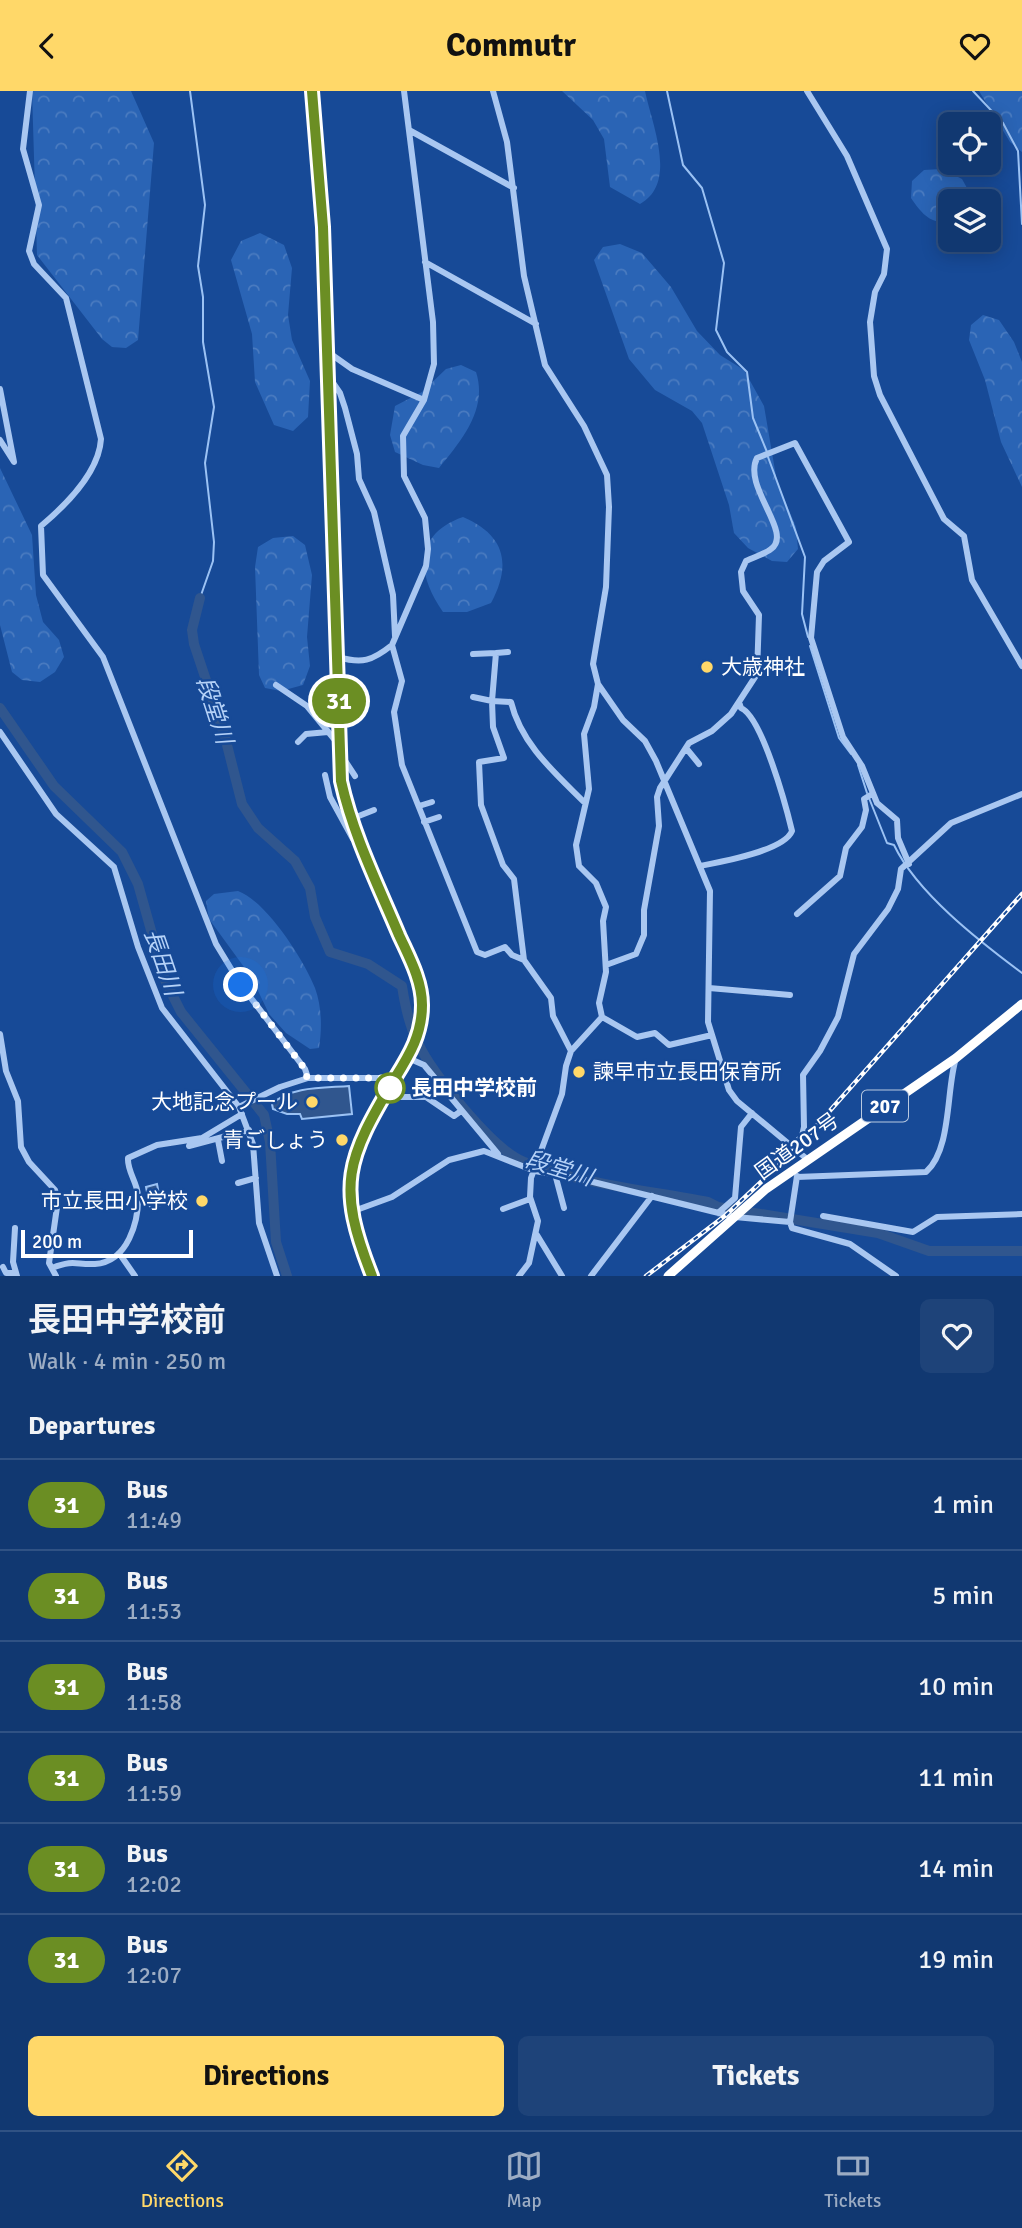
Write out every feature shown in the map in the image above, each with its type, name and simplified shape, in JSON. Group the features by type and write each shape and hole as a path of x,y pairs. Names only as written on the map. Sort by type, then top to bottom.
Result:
{"highway":[{"name":"国道207号","path":"667,1276 746,1207 796,1172 807,1159 956,1058 1022,1004"}],"main road":[{"path":"312,91 319,160 328,352 341,781 351,819 420,988 419,1033 410,1055 370,1122 353,1163 350,1212 372,1276"}],"street":[{"path":"30,91 23,149 39,205 29,251 34,264 66,298 101,439 100,454 65,506 41,526 43,575 103,657 216,944 241,985 305,1069 307,1078"},
{"path":"338,657 358,663 369,661 394,642 426,566 428,549 428,531 404,476 402,457 403,436 424,400 434,365 433,322 404,91"},
{"path":"493,91 507,142 524,276 545,365 584,426 607,475 609,507 606,587 593,664 598,684 623,720 645,741 665,781 710,891 708,1022 729,1090 807,1159"},
{"path":"807,91 847,156 887,249 884,274 875,292 870,322 874,376 880,395 933,501 944,519 964,536 972,580 1022,666"},
{"path":"409,130 514,188"},
{"path":"425,262 536,324"},
{"path":"328,352 352,369 424,400"},
{"path":"329,377 340,393 345,408 357,454 359,479 374,512 393,596 394,642 402,681 394,712 402,765 477,952 485,955 505,947 512,955 524,960"},
{"path":"0,389 14,462 0,440"},
{"path":"606,965 636,954 642,944 644,910 659,826 657,797 665,781 689,743 722,722 757,674 761,635 759,615 743,590 741,572 746,561 772,549 777,542 777,528 753,478 753,467 757,459 795,443 849,542 824,561 817,572 811,638 842,737 862,766 869,796 862,827 846,848 841,876 797,914"},
{"path":"473,654 508,652"},
{"path":"496,653 493,727 504,758 479,762 481,805 503,865 514,879 524,960 551,998 553,1016 571,1051"},
{"path":"562,1276 537,1235 538,1221 530,1199 535,1170 562,1094 571,1051 601,1017 599,1003 606,965 603,960 604,897 596,883 579,866 576,845 589,789 584,734 594,707 598,684"},
{"path":"275,685 306,706 328,732 355,776"},
{"path":"473,697 511,702 516,722 523,733 555,775 585,803"},
{"path":"700,866 735,859 784,842 792,831 782,787 755,721 748,711 741,708 739,702"},
{"path":"0,732 56,814 114,867 138,947 162,1008 242,1109 249,1130 259,1223 277,1276"},
{"path":"298,743 306,734 328,732"},
{"path":"686,748 699,764"},
{"path":"325,775 330,797 353,839 358,837"},
{"path":"793,1146 802,1136 804,1128 803,1075 820,1051 838,1017 854,954 888,909 907,865 951,823 1022,794"},
{"path":"869,796 897,820 898,838 907,865"},
{"path":"419,806 432,802"},
{"path":"351,819 374,810"},
{"path":"424,822 439,817"},
{"path":"709,988 790,995"},
{"path":"601,1017 638,1037 655,1033 669,1045 712,1035"},
{"path":"0,1034 6,1071 18,1101 20,1147 29,1162 55,1190 58,1200 49,1263 56,1276"},
{"path":"410,1055 424,1065 498,1154"},
{"path":"896,1276 850,1244 792,1228 790,1222 796,1172 926,1172 934,1162 947,1122 956,1058"},
{"path":"52,1268 79,1261 98,1264 119,1253 137,1222 138,1186 128,1158 157,1145 202,1138 264,1094 307,1078 395,1078"},
{"path":"398,1097 426,1097 455,1116 461,1111"},
{"path":"718,1213 735,1198 741,1127 752,1113"},
{"path":"189,1146 249,1130"},
{"path":"218,1140 222,1161"},
{"path":"350,1212 392,1197 449,1160 476,1151 498,1154 535,1170 718,1213 790,1222"},
{"path":"555,1174 564,1208"},
{"path":"238,1183 256,1178"},
{"path":"591,1276 652,1196"},
{"path":"503,1209 530,1199"},
{"path":"823,1216 913,1232 937,1217 1022,1213"},
{"path":"3,1266 6,1273 16,1274 15,1228"},
{"path":"519,1276 529,1263 532,1239 537,1235"},
{"path":"119,1253 135,1276"}],"green space":[{"path":"32,91 131,91 154,143 138,340 126,348 112,347 102,339 37,255"},
{"path":"562,91 645,91 657,136 660,168 658,182 651,195 640,204 610,187 604,139 593,120"},
{"path":"979,91 1022,91 1022,152 1010,142 1001,127 1001,112 992,112"},
{"path":"938,169 938,175 954,175 962,179 968,189 938,189 938,221 927,217 911,198 912,181 924,170"},
{"path":"260,233 284,245 292,268 288,315 292,340 310,381 308,417 293,431 274,425 255,382 252,334 231,260 241,241"},
{"path":"620,244 642,253 671,287 697,331 720,355 744,370 764,406 777,482 796,527 798,549 787,562 772,561 748,548 734,533 729,505 702,423 692,411 655,390 629,359 594,260 603,247"},
{"path":"983,315 999,320 1014,342 1022,362 1022,487 1001,442 985,380 969,340 971,325"},
{"path":"461,365 476,372 479,399 471,423 456,446 439,468 423,465 395,452 390,435 395,406 422,392 446,369"},
{"path":"0,468 32,535 36,595 43,622 59,640 64,657 55,672 40,682 22,680 12,672 0,625"},
{"path":"463,517 477,524 496,542 501,552 501,576 491,603 467,612 443,612 428,584 424,557 435,534 447,524"},
{"path":"293,536 305,545 312,575 307,637 310,666 303,685 281,691 265,688 259,675 255,567 258,547 273,538"},
{"path":"238,891 260,906 272,919 310,976 320,1010 319,1048 310,1049 286,1033 269,1014 252,978 209,919 206,901 214,894"}],"shaded area":[{"name":"大地記念プール","path":"349,1086 352,1114 302,1119 300,1114 287,1114 273,1109 272,1104 280,1098 298,1091"},
{"path":"157,1184 161,1205 150,1207 146,1187"}],"waterway":[{"path":"190,91 205,205 198,266 203,297 203,342 214,407 205,463 214,542 213,561 200,598"},
{"path":"667,91 683,165 702,188 724,263 716,330 727,352 747,372 753,418 767,452"},
{"path":"973,91 1003,123 1018,151 1022,224"},
{"path":"768,457 805,557 802,614 808,637"},
{"name":"段堂川","path":"200,598 192,630 194,644 225,737 242,804 258,828 295,861 310,888 315,917 330,952 368,964 402,986 410,1022 425,1057 465,1110 511,1155 568,1176 708,1202 718,1207 878,1233 929,1251 1022,1251"},
{"path":"810,646 839,738 851,754"},
{"name":"長田川","path":"0,708 54,786 122,852 138,884 165,980 181,1012 264,1115 270,1142 276,1242 287,1276"},
{"path":"858,765 867,793"},
{"path":"869,798 887,843 894,845 918,881 950,915 1022,973"}],"railway":[{"path":"646,1276 726,1215 796,1149 1022,894"}],"bus line":[{"name":"31","path":"312,91 323,227 341,781 353,824 413,968 422,1003 419,1033 408,1058 370,1122 353,1163 349,1188 350,1212 372,1276"}],"place":[{"name":"大歳神社","path":"707,667"},
{"name":"諫早市立長田保育所","path":"579,1072"},
{"name":"長田中学校前","path":"390,1088"},
{"name":"大地記念プール","path":"312,1102"},
{"name":"青ごしょう","path":"342,1140"},
{"name":"市立長田小学校","path":"202,1201"}],"route":[{"path":"241,985 305,1069 307,1078 395,1078 390,1088"}]}
